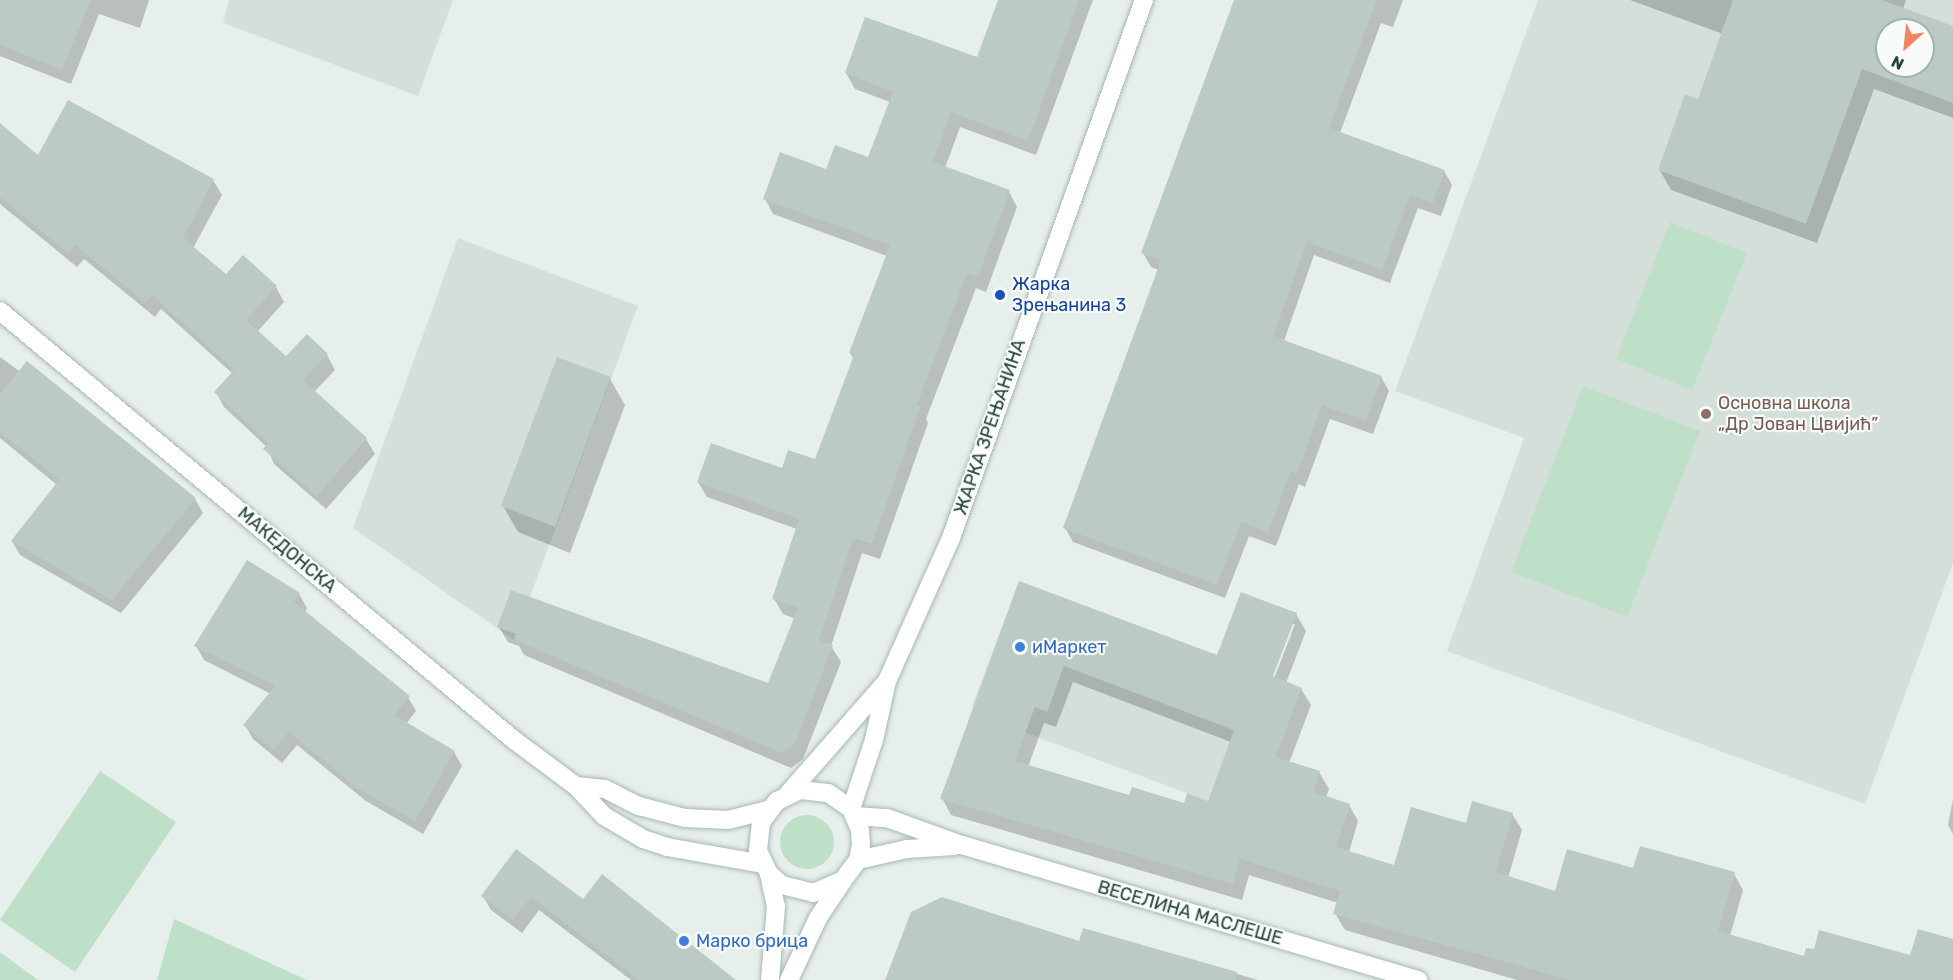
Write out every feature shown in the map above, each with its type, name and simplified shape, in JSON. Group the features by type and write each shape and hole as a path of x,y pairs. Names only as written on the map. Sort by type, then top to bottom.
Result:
{"street":[{"name":"ЖАРКА ЗРЕЊАНИНА","path":"858,860 861,845 853,813 874,740 887,681 951,538 1144,0"},
{"name":"МАКЕДОНСКА","path":"0,311 514,740 576,786 604,816 643,839 766,869"},
{"name":"ЖАРКА ЗРЕЊАНИНА","path":"768,810 787,794 887,681"},
{"path":"576,786 605,789 654,811 693,819 728,820 768,810"},
{"path":"787,794 801,790 828,793 853,813"},
{"path":"768,810 758,836 776,906 770,980"},
{"name":"ВЕСЕЛИНА МАСЛЕШЕ","path":"853,813 887,818 962,845 1418,980"},
{"name":"ВЕСЕЛИНА МАСЛЕШЕ","path":"858,860 907,849 962,845"},
{"path":"789,980 818,918 858,860"},
{"path":"766,869 782,885 813,893 843,880"}],"shaded area":[{"path":"229,0 453,0 418,96 223,23"},
{"name":"Основна школа „Др Јован Цвијић”","path":"1538,0 1953,0 1953,563 1865,804 1447,651 1524,438 1395,391"},
{"path":"458,238 638,306 514,640 353,528"},
{"path":"1019,581 1302,688 1253,818 1008,726 1009,720 972,706"}],"green space":[{"path":"1670,222 1747,253 1692,390 1616,359"},
{"path":"1583,386 1700,431 1627,617 1511,572"},
{"path":"100,771 176,822 75,972 0,920"},
{"path":"802,815 812,815 822,819 830,827 834,842 830,857 822,865 812,869 802,869 792,865 784,857 780,847 780,837 784,827 792,819"},
{"path":"174,919 307,980 157,980"},
{"path":"0,952 38,980 0,980"}],"building":[{"path":"0,0 91,0 62,70 0,45"},
{"path":"998,0 1079,0 1028,141 951,112 933,162 1010,190 978,277 967,273 917,405 921,406 872,544 853,538 819,641 833,645 795,744 782,753 514,640 516,634 497,627 511,590 768,683 798,608 772,599 799,519 697,482 711,443 782,468 788,450 815,459 854,355 849,353 890,245 763,199 780,152 826,169 835,145 868,157 893,92 845,73 865,17 977,57"},
{"path":"1234,0 1377,0 1329,128 1445,170 1433,203 1410,195 1382,270 1307,242 1273,336 1382,376 1366,421 1322,405 1297,474 1291,471 1268,532 1241,522 1217,585 1063,528 1161,260 1141,253"},
{"path":"1733,0 1882,0 1931,18 1875,18 1875,74 1862,69 1806,224 1658,170 1685,94 1698,99"},
{"path":"1935,19 1953,26 1953,103 1886,78 1935,78"},
{"path":"68,100 214,179 183,238 226,274 243,255 277,286 246,320 286,356 307,334 328,354 303,380 367,438 317,496 263,449 268,443 214,392 234,370 152,295 146,303 75,245 68,253 0,197 0,123 38,155"},
{"path":"557,357 611,377 555,527 501,506"},
{"path":"27,361 196,498 112,600 11,541 59,480 0,432 0,394"},
{"path":"247,560 300,593 294,602 410,696 394,715 455,751 415,821 357,788 289,732 274,750 243,725 275,686 194,646"},
{"path":"1019,581 1217,655 1241,592 1297,613 1273,676 1302,688 1276,757 1320,771 1314,792 1350,804 1336,847 1394,865 1411,807 1466,823 1472,801 1513,813 1496,872 1555,891 1567,849 1633,868 1640,846 1735,872 1718,931 1804,956 1806,948 1814,949 1819,930 1910,955 1918,929 1953,939 1953,980 1570,980 1333,914 1340,891 1240,859 1233,884 940,799","holes":["1064,666 1234,730 1208,801 1187,793 1184,803 1132,787 1129,795 1015,761 1035,707 1047,712"]},
{"path":"516,849 583,899 602,874 736,980 639,980 531,897 513,920 481,896"},
{"path":"942,897 1079,941 1083,928 1237,972 1236,980 885,980 911,912"}],"place":[{"name":"Жарка Зрењанина 3","path":"1000,295"},
{"name":"Основна школа „Др Јован Цвијић”","path":"1706,414"},
{"name":"иМаркет","path":"1020,647"},
{"name":"Марко брица","path":"684,941"}]}
